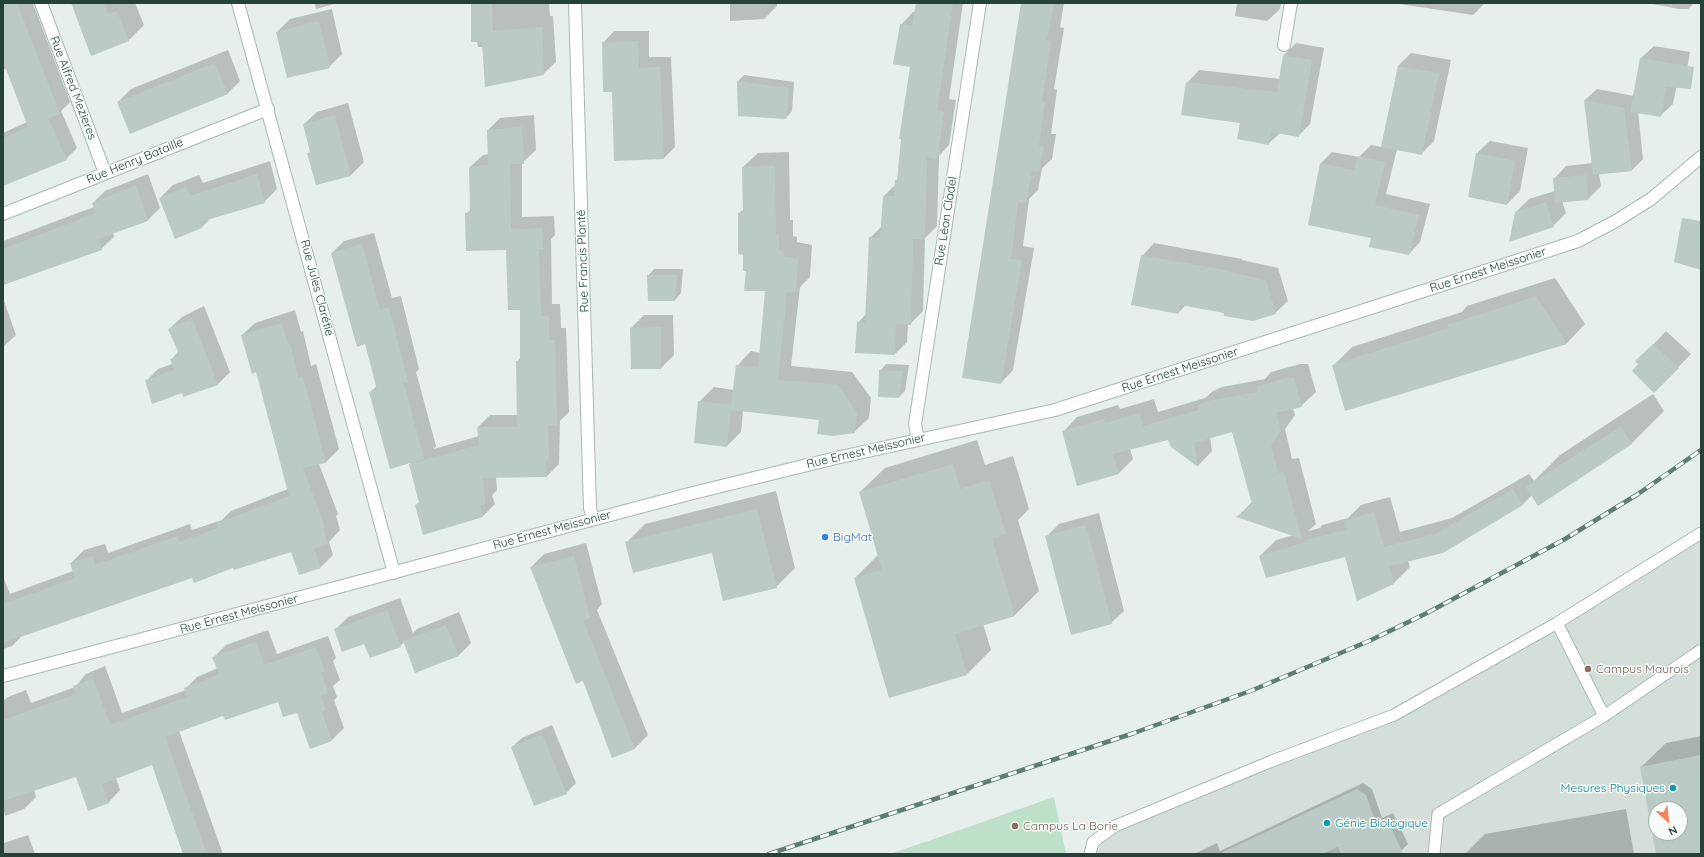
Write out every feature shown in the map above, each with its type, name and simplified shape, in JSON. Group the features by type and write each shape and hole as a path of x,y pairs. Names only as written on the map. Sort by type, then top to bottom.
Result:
{"street":[{"name":"Rue Alfred Mezieres","path":"41,3 105,173"},
{"name":"Rue Jules Clarétie","path":"238,3 394,573"},
{"name":"Rue Francis Planté","path":"576,3 590,508 593,519"},
{"name":"Rue Léon Cladel","path":"918,439 915,424 980,3"},
{"path":"1284,44 1291,3"},
{"name":"Rue Henry Bataille","path":"3,214 268,109"},
{"name":"Rue Ernest Meissonier","path":"3,676 593,519 828,460 1055,410 1578,241 1616,221 1651,199 1701,157"}],"lane":[{"path":"1090,854 1093,842 1115,826 1272,761 1394,715 1557,623 1701,533"},
{"path":"1557,623 1604,716"},
{"path":"1434,854 1438,814 1604,716 1701,650"}],"shaded area":[{"name":"Campus Maurois","path":"1701,533 1701,854 1094,854 1115,826 1394,715"}],"green space":[{"name":"Campus La Borie","path":"1054,797 1066,854 890,854 928,841"}],"building":[{"path":"3,3 17,3 60,114 48,118 67,160 3,186 3,138 28,127 3,61"},
{"path":"71,3 103,3 108,14 117,11 129,41 91,56"},
{"path":"471,3 492,3 493,31 542,27 544,75 485,87 482,42 471,42"},
{"path":"916,3 953,3 937,111 944,112 937,159 927,157 925,239 913,239 911,325 896,324 895,355 855,353 857,322 865,323 869,237 880,238 883,196 894,196 895,180 897,180 901,139 899,139 910,67 893,64 900,24 912,26"},
{"path":"1021,3 1054,3 1047,40 1051,41 1042,101 1045,102 1039,146 1044,147 1039,172 1032,171 1026,203 1018,202 1011,259 1022,260 1001,384 962,378"},
{"path":"319,21 330,68 287,78 276,32"},
{"path":"638,41 639,68 660,67 664,159 614,161 612,92 603,92 602,42"},
{"path":"1283,55 1312,60 1299,137 1271,132 1269,145 1237,139 1240,123 1181,115 1186,82 1277,92"},
{"path":"1640,58 1694,67 1691,89 1666,87 1661,117 1630,112"},
{"path":"215,63 228,94 130,134 117,102"},
{"path":"1398,66 1439,73 1422,155 1381,147"},
{"path":"737,81 789,88 786,119 738,116"},
{"path":"1584,100 1624,108 1632,171 1593,175"},
{"path":"335,115 351,176 316,185 307,153 310,152 303,124"},
{"path":"522,127 524,164 510,164 511,229 542,228 543,249 539,249 541,316 549,316 549,340 555,340 557,425 548,426 549,460 546,461 547,477 483,478 485,504 480,505 483,517 423,535 415,505 419,503 409,464 479,445 477,427 517,427 516,361 520,361 520,310 508,310 506,250 466,251 465,213 470,213 469,167 488,165 487,130"},
{"path":"1476,153 1515,161 1507,205 1468,197"},
{"path":"1358,156 1385,162 1375,205 1419,215 1409,255 1369,247 1371,238 1308,225 1320,163 1354,170"},
{"path":"775,166 776,234 779,234 779,250 783,251 784,256 798,259 796,292 787,293 778,380 838,385 857,412 855,433 833,436 817,434 819,420 731,410 727,447 694,443 698,401 731,405 736,365 758,368 765,291 744,291 746,271 743,271 743,255 738,254 738,213 743,213 742,167"},
{"path":"257,174 265,203 200,222 202,228 175,239 159,198 186,187 190,196"},
{"path":"1586,175 1588,200 1555,203 1553,178"},
{"path":"136,185 148,221 98,239 102,250 3,285 3,249 96,213 92,203"},
{"path":"1546,202 1554,227 1509,242 1515,212"},
{"path":"1682,218 1701,221 1701,270 1674,262"},
{"path":"362,244 380,310 389,307 408,382 404,383 424,459 390,469 369,392 377,390 365,344 357,347 331,253"},
{"path":"1141,255 1230,271 1266,280 1276,314 1253,321 1224,316 1224,313 1180,305 1178,314 1131,305"},
{"path":"647,275 677,275 675,301 648,301"},
{"path":"1536,296 1567,344 1345,411 1332,365 1449,328 1447,325"},
{"path":"192,318 218,385 183,397 182,393 152,404 145,380 174,370 170,359 180,356 168,329"},
{"path":"282,323 288,344 290,343 298,378 303,377 326,463 303,468 325,527 323,528 328,544 314,549 321,568 299,575 291,552 234,570 233,568 194,583 192,578 3,643 3,604 75,578 70,563 92,556 95,565 177,536 179,542 218,528 217,523 289,496 256,372 252,374 241,335"},
{"path":"661,327 661,369 631,369 630,328"},
{"path":"1653,344 1679,368 1654,393 1632,371 1638,364 1635,361"},
{"path":"879,370 903,371 899,398 878,397"},
{"path":"1285,378 1294,378 1302,407 1276,413 1281,431 1271,445 1278,473 1284,472 1302,539 1236,517 1252,504 1232,432 1194,443 1198,467 1171,447 1168,440 1113,454 1119,474 1077,486 1062,431 1104,419 1105,423 1140,413 1143,426 1199,410 1198,405 1207,401 1257,392 1256,387"},
{"path":"1621,426 1632,444 1538,506 1526,487"},
{"path":"953,464 960,489 989,480 1006,534 992,538 1015,616 955,634 967,675 889,698 854,578 882,570 859,492"},
{"path":"1513,489 1523,505 1443,553 1390,566 1394,584 1357,601 1345,557 1266,578 1259,556 1309,541 1305,540 1346,530 1344,521 1374,512 1384,547 1435,534"},
{"path":"757,509 777,588 723,601 712,553 633,573 625,542"},
{"path":"1086,525 1112,624 1071,635 1045,536"},
{"path":"574,556 590,618 583,620 635,749 612,758 583,681 576,684 530,567"},
{"path":"387,610 401,647 370,658 364,644 342,652 334,629"},
{"path":"446,625 459,656 415,673 403,641"},
{"path":"256,642 264,665 316,647 325,671 321,672 328,693 321,696 326,710 322,712 332,741 310,749 297,713 283,717 278,702 225,720 223,716 165,737 207,854 183,854 152,765 102,784 109,803 88,811 76,777 3,801 3,720 76,694 73,686 93,678 110,725 187,697 184,688 219,674 212,657"},
{"path":"542,734 567,794 534,806 511,747"},
{"name":"Mesures Physiques","path":"1701,755 1701,854 1656,854 1654,841 1688,841 1688,801 1648,801 1648,810 1640,767"},
{"name":"Génie Biologique","path":"1357,789 1366,795 1376,823 1387,818 1403,854 1341,854 1338,847 1322,854 1219,854"}],"railway":[{"path":"769,854 1134,733 1253,690 1369,641 1427,613 1565,539 1638,494 1701,450"}],"place":[{"name":"BigMat","path":"825,537"},
{"name":"Campus Maurois","path":"1588,669"},
{"name":"Mesures Physiques","path":"1673,788"},
{"name":"Génie Biologique","path":"1327,823"},
{"name":"Campus La Borie","path":"1015,826"}]}
